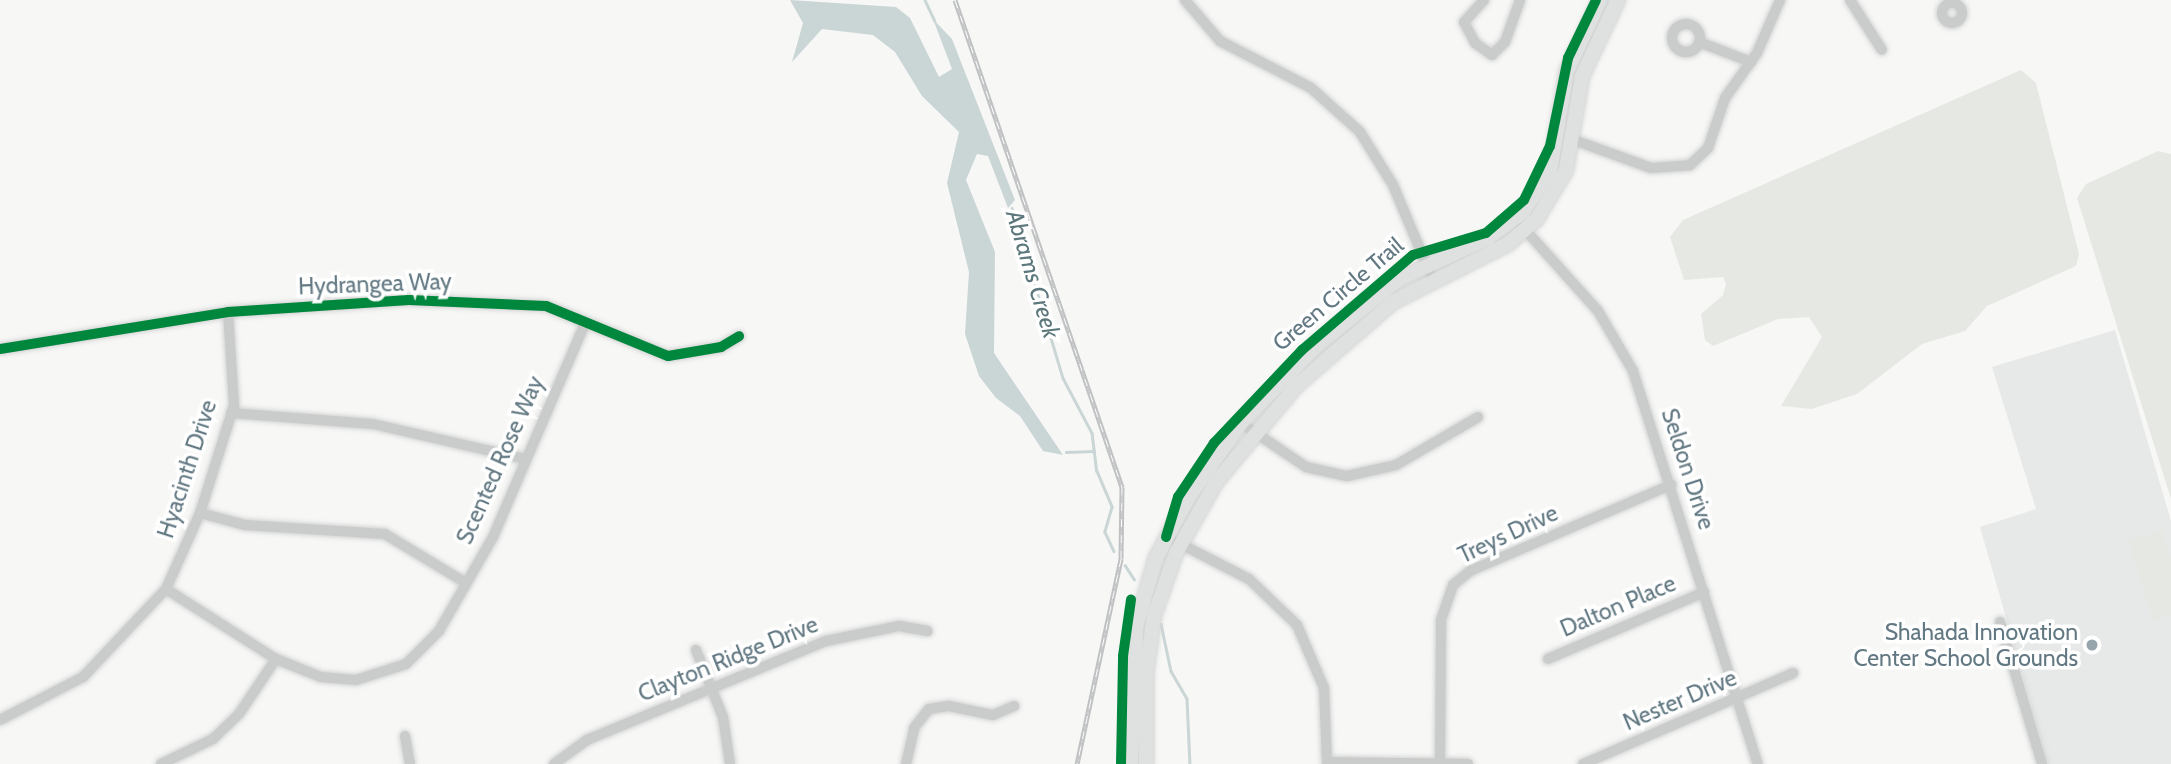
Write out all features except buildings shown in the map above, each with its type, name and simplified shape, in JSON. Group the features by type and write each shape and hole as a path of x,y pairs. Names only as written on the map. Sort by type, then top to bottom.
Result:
{"main road":[{"path":"1520,225 1550,172 1567,71 1600,0"},
{"path":"1131,764 1135,637 1166,537 1241,423 1316,346 1429,271 1520,225 1557,190 1574,140 1582,76 1618,0"},
{"path":"1146,764 1149,645 1181,544 1254,432 1319,364 1429,271"}],"street":[{"path":"1185,0 1220,41 1311,88 1360,132 1393,185 1429,271"},
{"path":"1484,0 1464,22 1475,43 1492,55 1505,41 1520,0"},
{"path":"1574,140 1651,168 1681,169 1708,148 1725,98 1751,62 1780,0"},
{"path":"1850,0 1882,50"},
{"path":"1699,42 1751,62"},
{"name":"Seldon Drive","path":"1520,225 1583,292 1624,351 1671,485 1758,764"},
{"name":"Hydrangea Way","path":"0,349 228,312 409,300 522,303 585,323 668,356 710,350 740,336"},
{"name":"Hyacinth Drive","path":"0,720 83,677 166,589 201,513 231,413 228,312"},
{"name":"Scented Rose Way","path":"166,589 276,659 321,677 383,675 426,648 466,583 526,459 585,323"},
{"path":"231,413 373,424 526,459"},
{"path":"1241,423 1306,467 1347,476 1396,465 1478,417"},
{"name":"Treys Drive","path":"1440,763 1441,620 1453,585 1470,571 1671,485"},
{"path":"201,513 245,525 384,534 466,583"},
{"path":"1166,537 1249,579 1297,625 1324,688 1327,763 1468,764"},
{"name":"Dalton Place","path":"1548,659 1704,592"},
{"path":"2000,622 2042,764"},
{"name":"Clayton Ridge Drive","path":"554,764 587,740 848,635 899,625 928,631"},
{"path":"696,650 712,688 730,764"},
{"path":"160,764 213,739 239,715 276,659"},
{"name":"Nester Drive","path":"1583,764 1609,759 1793,673"},
{"path":"906,764 914,728 929,709 949,706 989,715 1014,706"},
{"path":"405,736 410,764"}],"shaded area":[{"path":"790,0 896,7 910,18 939,77 952,69 933,19 952,39 1015,200 1008,208 988,156 977,154 966,180 995,252 994,353 1063,455 1043,451 1020,416 996,398 979,376 965,334 969,272 947,183 959,132 922,96 895,52 873,35 822,29 792,62 803,23"},
{"path":"2021,70 2036,83 2079,254 2076,266 1987,306 1965,331 1922,344 1857,394 1812,409 1781,406 1822,337 1809,317 1778,319 1713,346 1705,340 1701,314 1723,295 1726,284 1723,277 1684,280 1670,237 1683,220"},
{"path":"2158,151 2171,154 2171,499 2077,198 2086,184"},
{"name":"Shahada Innovation Center School Grounds","path":"2115,330 2171,521 2171,764 2048,764 1980,527 2036,509 1992,367"},
{"path":"2162,530 2171,557 2171,615 2153,620 2128,541"}],"waterway":[{"name":"Abrams Creek","path":"925,0 935,21"},
{"name":"Abrams Creek","path":"1012,208 1063,378 1092,433 1097,471 1112,507 1105,532 1114,551"},
{"path":"1066,452 1094,451"},
{"name":"Abrams Creek","path":"1125,565 1134,579"},
{"name":"Abrams Creek","path":"1161,624 1171,671 1187,699 1190,764"}],"railway":[{"path":"955,0 1122,487 1121,559 1077,764"}],"cycle path":[{"name":"Green Circle Trail","path":"1166,537 1178,497 1214,443 1302,350 1413,255 1486,233 1524,200 1550,146 1568,58 1596,0"},
{"path":"0,349 228,312 409,300 546,306 668,356 721,347 739,336"},
{"path":"1121,764 1123,656 1131,600"}],"place":[{"name":"Shahada Innovation Center School Grounds","path":"2092,645"}]}
